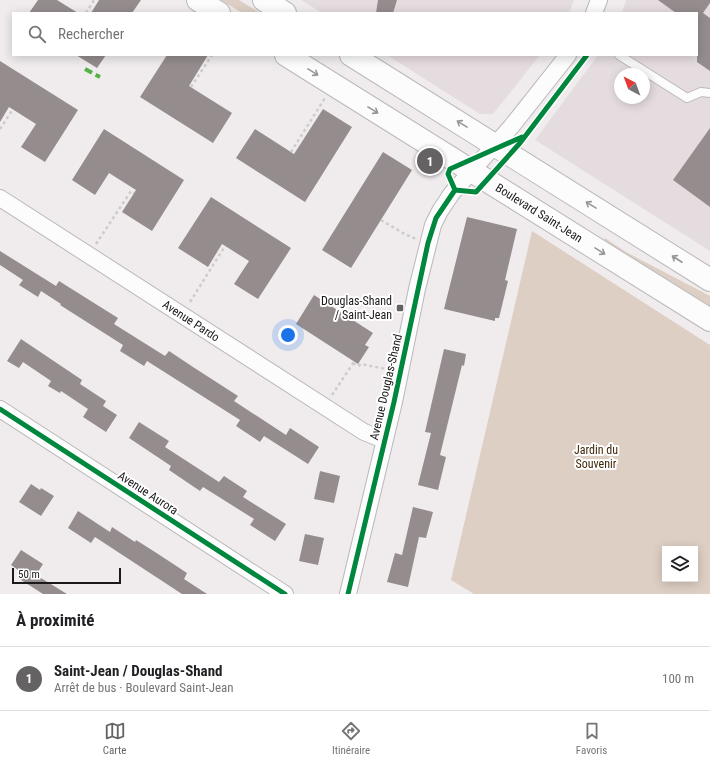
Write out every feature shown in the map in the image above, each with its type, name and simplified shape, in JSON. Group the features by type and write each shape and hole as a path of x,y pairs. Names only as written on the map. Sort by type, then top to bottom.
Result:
{"main road":[{"path":"198,0 217,12"},
{"path":"264,0 283,12"},
{"name":"Boulevard Saint-Jean","path":"288,56 710,320"},
{"path":"353,56 710,280"}],"street":[{"path":"594,12 599,0"},
{"name":"Avenue Douglas-Shand","path":"348,594 402,364 417,289 433,225 452,193 495,145 567,56"},
{"name":"Avenue Pardo","path":"0,198 364,432 384,440"},
{"name":"Avenue Aurora","path":"0,409 285,594"}],"lane":[{"path":"621,56 688,98 701,92 710,93"}],"path":[{"path":"87,12 94,0"},
{"path":"191,87 211,56"},
{"path":"291,152 326,96"},
{"path":"0,129 13,109"},
{"path":"96,245 131,191 134,193"},
{"path":"381,220 403,233 417,239"},
{"path":"188,304 225,246"},
{"path":"331,396 353,362 358,366 361,364 388,369"}],"shaded area":[{"path":"301,0 574,0 569,12 320,12"},
{"path":"626,0 710,0 710,251 535,140 597,56 698,56 698,12 622,12"},
{"path":"389,56 539,56 493,114 480,114"}],"green space":[{"path":"221,0 239,0 258,12 240,12"},
{"name":"Jardin du Souvenir","path":"532,231 710,345 710,594 474,594 451,580"},
{"path":"605,238 626,252 710,296 710,306 604,240"}],"building":[{"path":"38,0 57,0 76,12 30,12"},
{"path":"99,0 141,0 133,12 92,12"},
{"path":"378,0 397,0 393,12 376,12"},
{"path":"658,0 710,0 710,3 703,13 710,18 710,71 697,62 698,12 675,12"},
{"path":"78,56 105,56 97,68"},
{"path":"166,56 207,56 189,86 232,113 213,143 140,97"},
{"path":"0,61 78,110 45,162 21,147 36,124 9,107 0,122"},
{"path":"323,109 352,127 305,202 236,158 255,129 294,154"},
{"path":"710,128 710,207 673,180"},
{"path":"104,129 184,180 152,231 122,212 136,190 109,173 95,195 72,180"},
{"path":"383,152 412,170 351,268 322,250"},
{"path":"211,197 291,248 258,299 234,284 249,261 222,244 208,267 178,248"},
{"path":"467,217 517,229 505,280 508,281 499,318 495,318 495,321 444,309"},
{"path":"0,251 56,286 59,281 118,318 114,324 165,356 169,351 238,396 234,401 286,435 290,428 319,447 308,464 264,436 260,442 236,426 240,420 147,361 144,366 120,351 123,345 60,305 61,304 41,291 38,297 19,285 23,280 0,265"},
{"path":"314,295 373,333 365,345 369,347 358,364 296,324"},
{"path":"21,339 82,380 80,384 106,401 103,406 117,415 106,432 83,417 88,409 61,391 60,393 48,386 51,381 23,362 19,368 7,361"},
{"path":"444,349 466,354 440,455 446,457 438,490 418,485 431,433 425,432"},
{"path":"139,422 169,441 165,447 219,482 224,476 247,491 243,497 286,524 275,541 250,525 254,519 203,487 200,491 169,470 171,466 129,438"},
{"path":"320,471 340,476 334,503 314,499"},
{"path":"31,484 54,496 41,516 19,502"},
{"path":"413,507 433,512 426,538 419,537 408,587 387,582 395,553 402,555"},
{"path":"78,511 110,532 112,527 135,542 136,540 155,552 187,573 184,579 207,594 182,594 95,537 91,543 68,528"},
{"path":"305,534 324,538 318,565 299,561"},
{"path":"21,550 43,564 36,575 67,594 43,594 18,578 21,572 11,565"}],"marked path":[{"path":"85,69 100,77"}],"cycle path":[{"path":"455,190 476,192 520,143 586,56"},
{"path":"455,190 448,174 450,169 522,137"},
{"path":"348,594 394,402 428,243 436,218 455,190"},
{"path":"0,409 285,594"}],"place":[{"name":"Saint-Jean / Douglas-Shand","path":"430,161"},
{"name":"Douglas-Shand / Saint-Jean","path":"400,308"}]}
